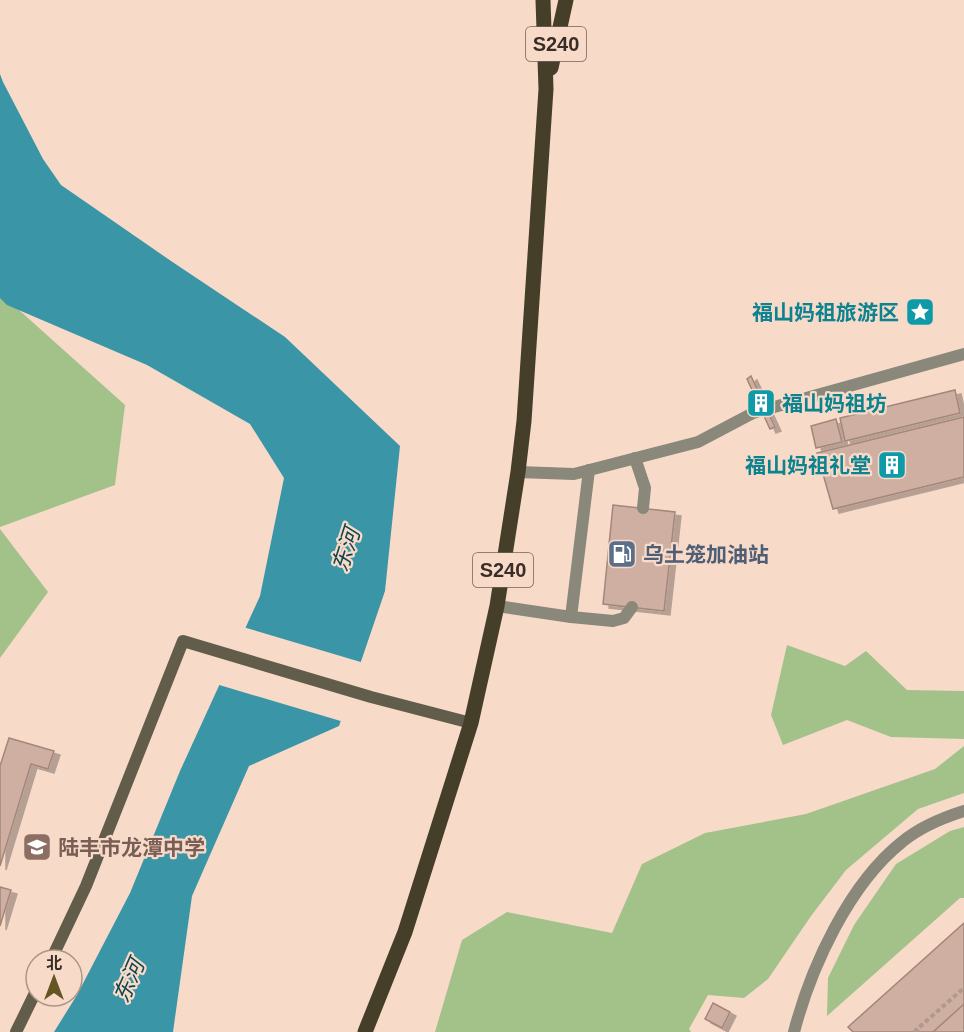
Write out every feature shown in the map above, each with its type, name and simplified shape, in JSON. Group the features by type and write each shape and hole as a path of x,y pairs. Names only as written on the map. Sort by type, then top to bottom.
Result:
{"main road":[{"name":"S240","path":"365,1032 405,932 471,723 496,606 524,421 546,88 543,0"},
{"name":"S240","path":"546,88 566,0"}],"street":[{"path":"57,948 86,886 183,641 371,697 471,723"},
{"path":"16,1032 28,1008"}],"lane":[{"path":"518,472 574,474 698,442 753,412 964,354"},
{"path":"635,458 645,488 642,508"},
{"path":"571,617 589,470"},
{"path":"496,606 614,621 624,618 632,607"},
{"path":"794,1032 800,1007 824,948 870,873 902,842 933,822 964,811"}],"path":[{"path":"918,1032 916,1030 964,988"}],"green space":[{"path":"0,293 125,405 115,485 0,527"},
{"path":"0,529 48,592 0,658"},
{"path":"787,645 845,666 866,651 907,690 964,691 964,739 891,737 847,720 783,745 771,715"},
{"path":"964,746 964,793 918,809 846,870 768,979 744,998 708,995 689,1029 691,1032 435,1032 462,940 507,912 612,933 642,864 705,833 806,814 935,769"},
{"path":"964,827 964,898 960,898 827,1016 828,978 854,925 896,864 950,831"}],"water":[{"name":"东河","path":"0,74 43,159 61,185 285,337 400,446 385,591 339,726 249,766 192,896 173,1032 54,1032 69,1008 84,1008 84,982 130,893 180,771 260,596 284,478 250,424 147,365 7,305 0,298"}],"pier":[{"path":"243,627 364,663 344,722 216,684"}],"building":[{"name":"福山妈祖坊","path":"751,376 775,427 770,429 747,379"},
{"path":"955,390 960,413 845,441 840,418"},
{"name":"福山妈祖礼堂","path":"964,417 964,477 833,509 817,453"},
{"path":"836,419 842,442 816,448 811,426"},
{"path":"613,505 675,512 664,611 603,604"},
{"path":"9,738 54,751 48,769 31,764 0,866 0,766"},
{"path":"0,887 11,890 0,926"},
{"path":"964,923 964,1032 853,1032 848,1027"},
{"path":"713,1003 730,1012 722,1028 705,1019"},
{"path":"964,1004 964,1032 933,1032"}],"place":[{"name":"福山妈祖旅游区","path":"920,312"},
{"name":"福山妈祖坊","path":"761,403"},
{"name":"福山妈祖礼堂","path":"892,465"},
{"name":"乌土笼加油站","path":"622,554"},
{"name":"陆丰市龙潭中学","path":"37,847"}]}
